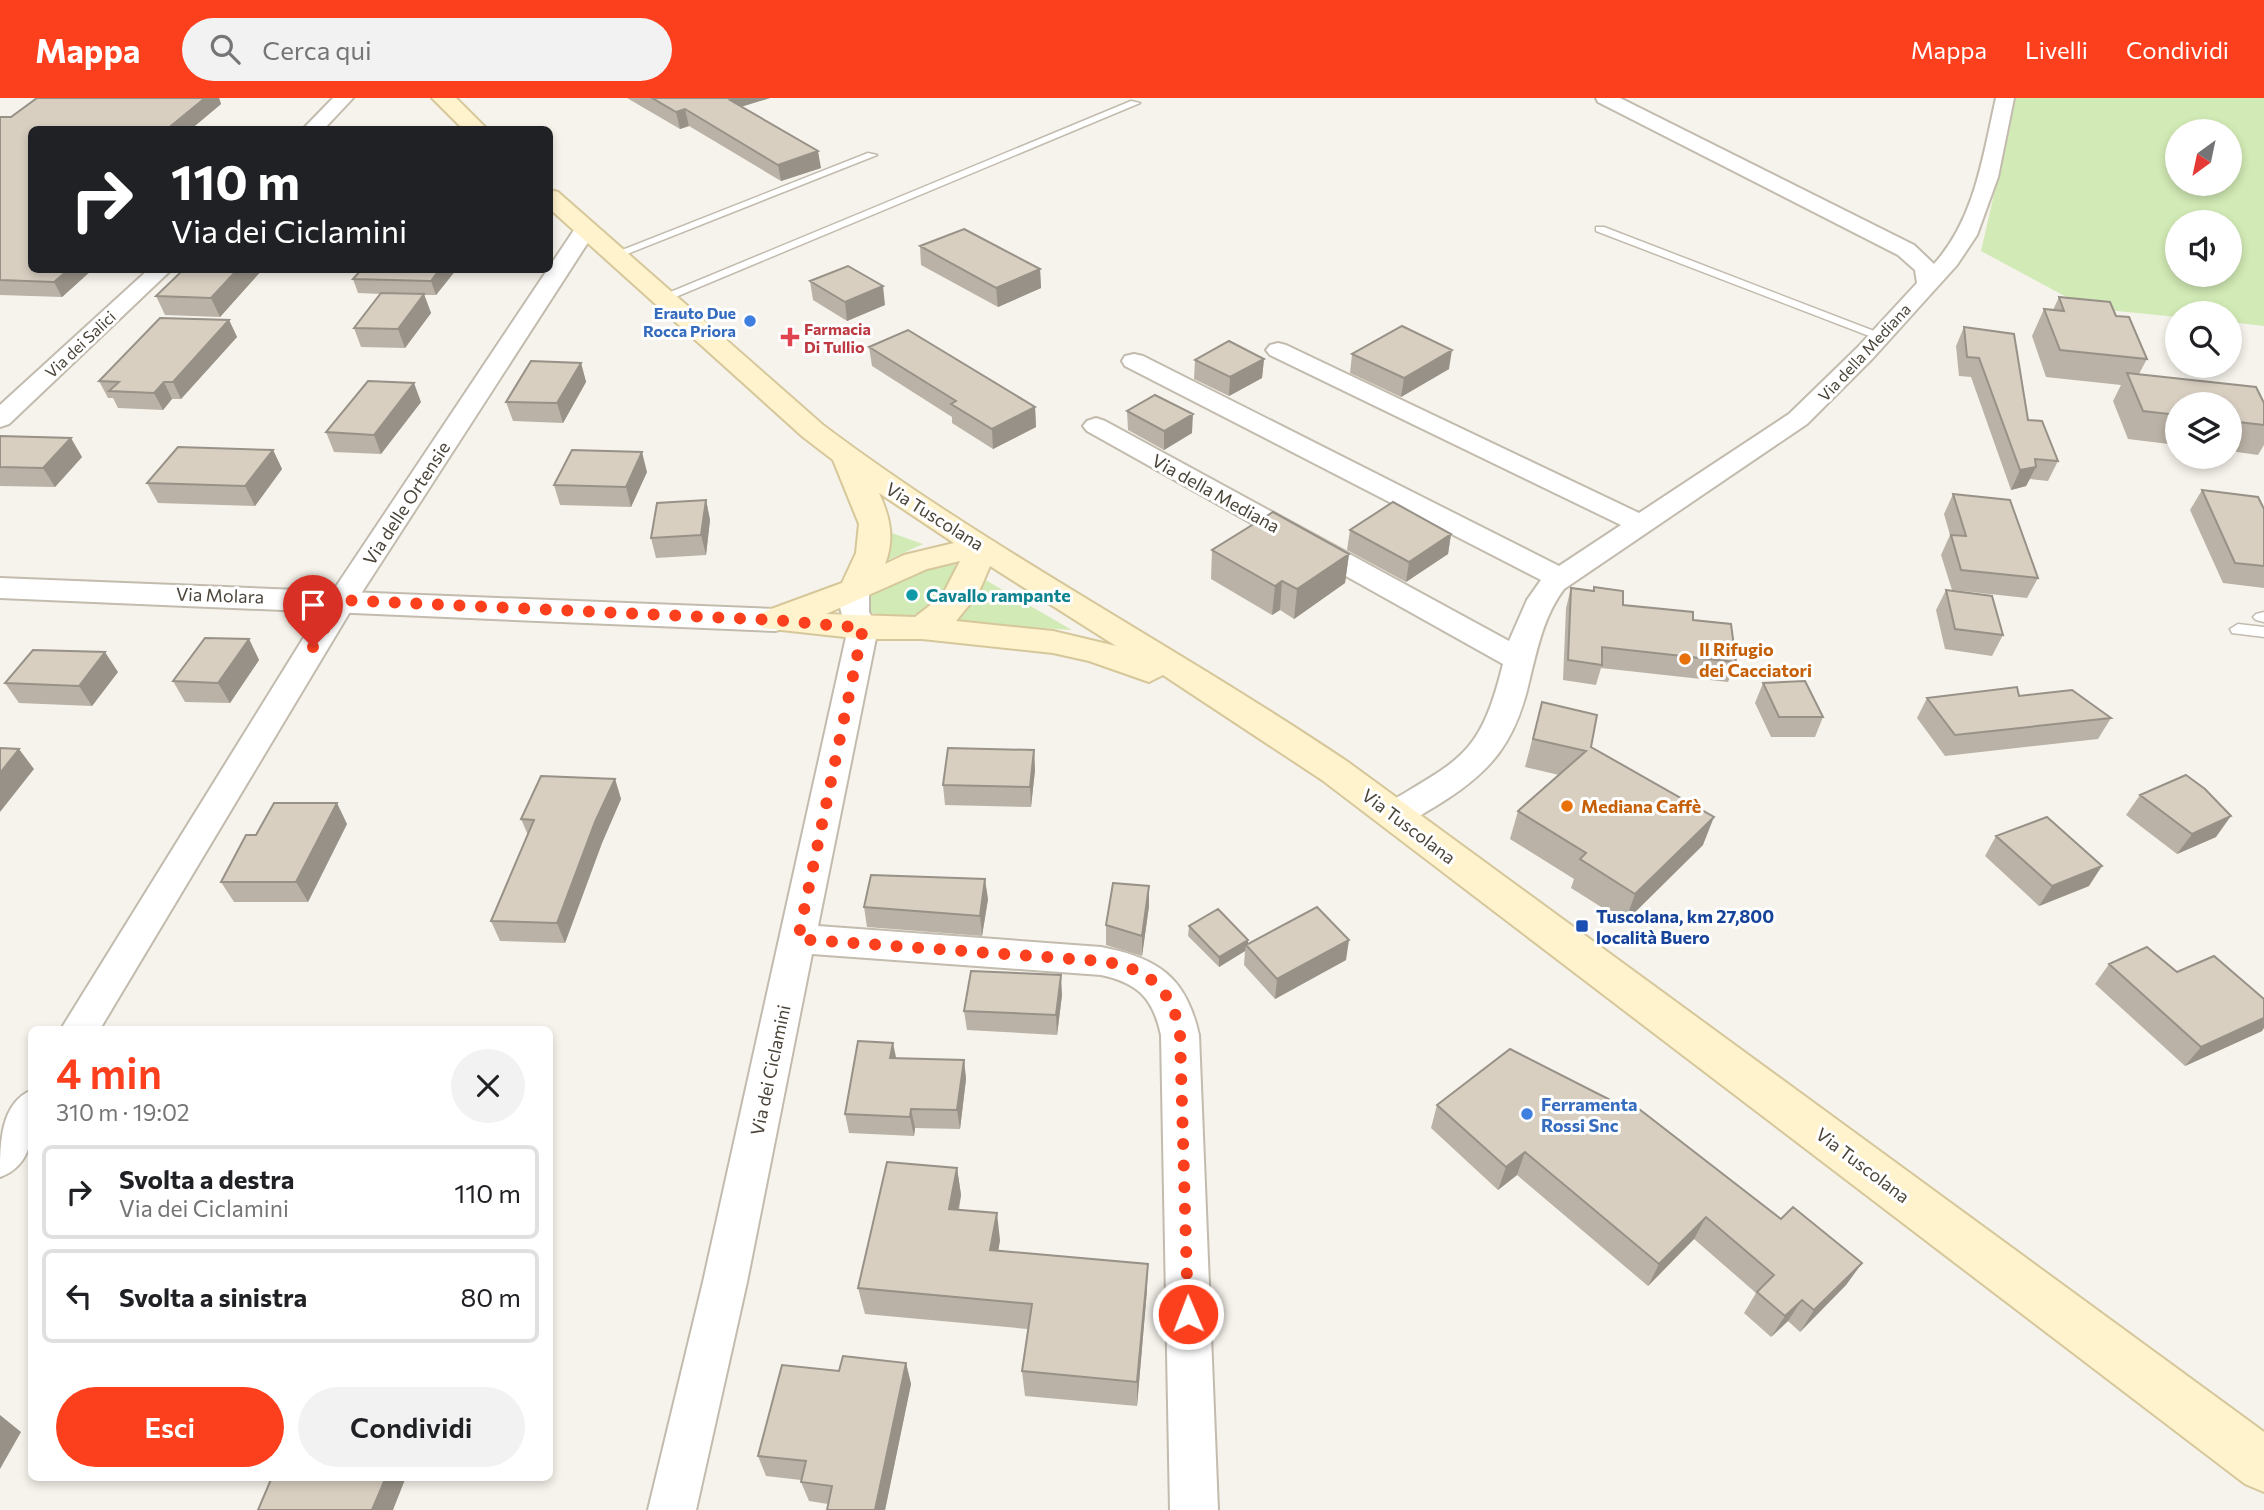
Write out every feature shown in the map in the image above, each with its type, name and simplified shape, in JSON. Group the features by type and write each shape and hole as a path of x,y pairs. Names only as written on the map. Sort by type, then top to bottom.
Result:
{"main road":[{"path":"443,98 473,126"},
{"name":"Via Tuscolana","path":"553,200 613,256 843,454 903,497 1305,750 2264,1465"},
{"path":"843,454 876,526 873,558 855,589"},
{"path":"775,620 821,604 916,562 981,546"},
{"path":"922,628 943,615 961,597 969,584 981,546"},
{"path":"775,620 863,628 922,628 1045,641 1097,651 1150,671 1305,750"}],"street":[{"path":"315,126 344,98"},
{"path":"1605,98 1897,245 1914,255 1926,268 1927,284"},
{"name":"Via della Mediana","path":"1395,815 1462,772 1486,750 1499,728 1539,600 1560,578 1798,419 1827,393 1881,336 1956,251 1986,182 2005,98"},
{"name":"Via delle Ortensie","path":"81,1026 342,600 585,230"},
{"name":"Via dei Salici","path":"0,419 157,273"},
{"path":"1278,350 1642,525"},
{"path":"1134,361 1560,578"},
{"name":"Via della Mediana","path":"1096,426 1520,660"},
{"name":"Via Molara","path":"0,587 775,620"},
{"path":"855,589 854,612 863,628"},
{"name":"Via dei Ciclamini","path":"671,1510 725,1282 863,628"},
{"path":"798,939 1101,961 1128,966 1163,989 1175,1011 1180,1035 1194,1510"},
{"path":"0,1159 28,1114"}],"lane":[{"path":"662,298 1135,103"},
{"path":"613,256 872,155"},
{"path":"1600,229 1881,336"},
{"path":"2238,629 2263,622"}],"green space":[{"path":"2016,98 2264,98 2264,326 2242,323 2242,301 2165,301 2165,316 2087,308 1981,251"},
{"path":"892,533 923,544 888,560"},
{"path":"955,564 956,581 927,610 908,616 867,612 868,593 909,568"},
{"path":"982,578 1072,630 956,622"}],"building":[{"path":"37,98 205,98 171,126 28,126 28,273 64,273 54,282 0,280 0,117 11,117"},
{"path":"652,98 736,98 730,100 818,151 778,165 685,109 676,112"},
{"path":"964,229 1040,269 996,288 920,246"},
{"path":"848,266 883,286 845,302 810,281"},
{"path":"180,273 234,273 211,298 156,296"},
{"path":"358,273 437,273 431,281 353,279"},
{"path":"381,293 424,294 398,329 354,328"},
{"path":"2059,297 2110,302 2116,316 2129,317 2147,359 2060,350 2044,309 2064,311"},
{"path":"160,318 229,320 173,382 164,382 154,393 109,391 119,382 99,381"},
{"path":"1402,326 1452,350 1404,378 1352,354"},
{"path":"1964,327 2014,334 2028,420 2042,421 2058,461 2035,459 2036,467 2020,470 1979,358 1967,357"},
{"path":"908,330 1035,407 992,429 951,404 956,401 869,347"},
{"path":"1229,341 1264,359 1230,377 1195,360"},
{"path":"531,361 581,363 557,403 506,402"},
{"path":"2127,373 2256,387 2264,403 2264,425 2242,422 2242,392 2165,392 2165,414 2143,411"},
{"path":"368,381 414,383 374,435 326,432"},
{"path":"1155,395 1193,414 1164,431 1127,411"},
{"path":"0,436 71,438 43,468 0,467"},
{"path":"178,447 273,450 245,486 147,483"},
{"path":"572,450 642,452 626,487 554,485"},
{"path":"2202,490 2258,497 2264,509 2264,566 2235,563"},
{"path":"1953,494 2010,500 2038,578 1961,570 1951,535 1966,536"},
{"path":"706,500 701,535 651,538 657,503"},
{"path":"1393,502 1451,534 1409,562 1350,530"},
{"path":"1273,512 1349,554 1297,589 1282,581 1275,586 1212,550"},
{"path":"1594,587 1623,591 1623,605 1693,612 1693,620 1731,624 1736,662 1602,647 1602,665 1568,660 1571,588 1594,591"},
{"path":"1946,590 1992,596 2003,635 1955,629"},
{"path":"205,638 249,639 218,683 173,681"},
{"path":"33,650 105,652 79,686 5,683"},
{"path":"1805,681 1823,717 1779,717 1763,683"},
{"path":"2017,687 2019,696 2072,690 2111,718 1955,735 1927,698"},
{"path":"1542,702 1597,715 1591,747 1714,817 1635,894 1580,859 1586,853 1518,811 1586,751 1533,739"},
{"path":"0,748 19,749 0,773"},
{"path":"948,748 1034,750 1030,787 943,785"},
{"path":"2186,775 2205,789 2231,816 2192,834 2140,795"},
{"path":"541,776 615,779 595,822 557,923 491,921 534,820 521,819"},
{"path":"274,803 337,803 296,882 221,882 246,835 256,835"},
{"path":"2047,817 2102,866 2052,886 1996,836"},
{"path":"871,875 985,879 980,916 864,907"},
{"path":"1113,883 1149,886 1142,936 1106,925"},
{"path":"1317,907 1349,940 1277,979 1246,945"},
{"path":"1218,909 1248,940 1219,957 1189,926"},
{"path":"2147,947 2177,972 2214,956 2264,999 2264,1018 2201,1047 2109,964"},
{"path":"971,971 1061,975 1056,1015 964,1011"},
{"path":"858,1041 893,1043 890,1058 964,1060 957,1110 911,1109 910,1117 845,1114"},
{"path":"1510,1049 1624,1107 1630,1102 1781,1219 1793,1207 1862,1263 1814,1310 1802,1300 1785,1316 1757,1292 1774,1275 1706,1217 1659,1264 1525,1152 1506,1167 1437,1105"},
{"path":"887,1162 957,1168 949,1209 997,1213 990,1250 1148,1264 1137,1382 1022,1371 1032,1304 858,1288"},
{"path":"843,1356 906,1363 875,1510 827,1510 832,1486 801,1482 806,1461 758,1456 782,1365 839,1371"},
{"path":"270,1481 384,1481 372,1510 258,1510"}],"place":[{"name":"Erauto Due Rocca Priora","path":"750,321"},
{"name":"Farmacia Di Tullio","path":"790,337"},
{"name":"Cavallo rampante","path":"912,595"},
{"name":"Il Rifugio dei Cacciatori","path":"1685,659"},
{"name":"Mediana Caffè","path":"1567,806"},
{"name":"Tuscolana, km 27,800 località Buero","path":"1582,926"},
{"name":"Ferramenta Rossi Snc","path":"1527,1114"}],"route":[{"path":"313,647 342,600 775,620 863,628 798,939 1101,961 1128,966 1163,989 1175,1011 1180,1035 1188,1314"}]}
